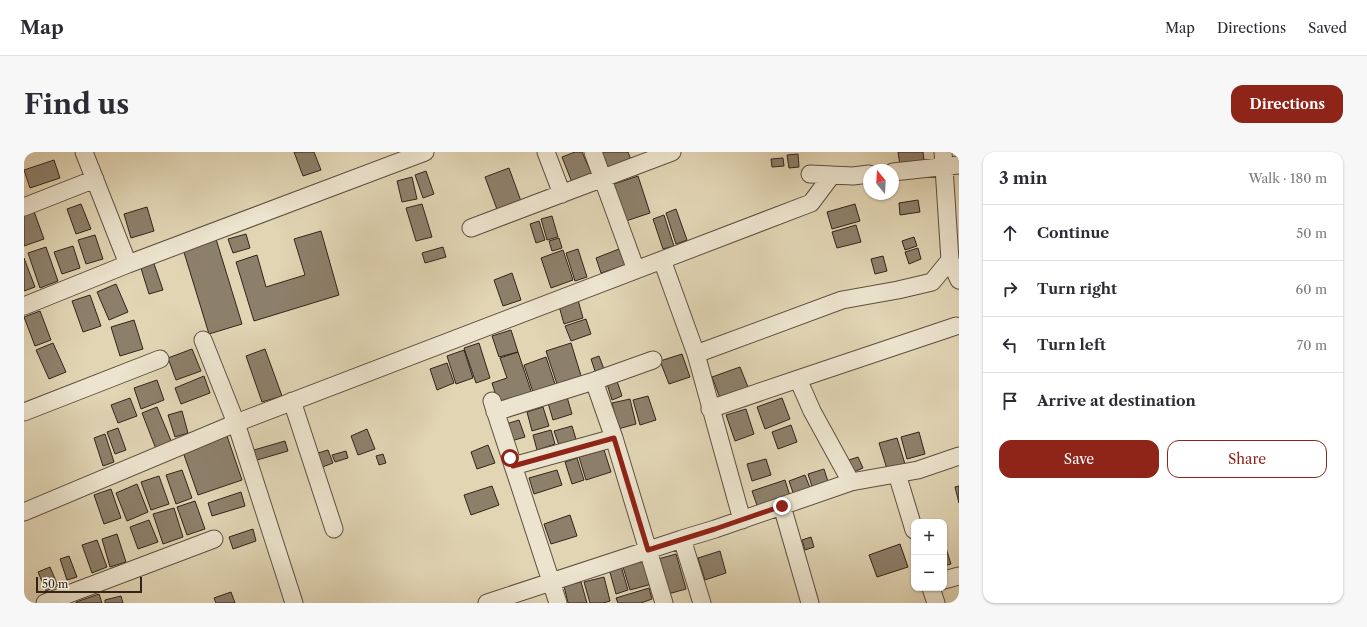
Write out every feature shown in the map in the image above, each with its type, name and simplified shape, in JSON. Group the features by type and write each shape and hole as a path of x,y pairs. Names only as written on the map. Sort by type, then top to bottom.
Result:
{"street":[{"path":"84,152 128,264"},
{"path":"24,306 128,264 425,152"},
{"path":"546,152 562,194"},
{"path":"593,152 636,270"},
{"path":"471,228 672,152"},
{"path":"899,171 949,161 953,222 950,260 959,280"},
{"path":"810,174 853,176 863,175"},
{"path":"24,512 236,422 811,203 832,175"},
{"path":"24,207 95,179"},
{"path":"662,260 696,354 742,520"},
{"path":"696,354 842,300 932,282 950,260"},
{"path":"710,408 956,326"},
{"path":"203,340 236,422 294,603"},
{"path":"24,412 160,359"},
{"path":"558,603 493,407 594,381 653,360"},
{"path":"798,379 812,411 851,482"},
{"path":"594,381 614,438 664,603"},
{"path":"292,401 334,529"},
{"path":"513,466 614,438"},
{"path":"495,602 851,482 918,470 959,456"},
{"path":"897,474 911,520"},
{"path":"782,506 810,603"},
{"path":"45,603 214,539"},
{"path":"682,539 702,603"},
{"path":"947,579 959,576"},
{"path":"932,591 936,603"}],"building":[{"path":"294,152 314,152 321,170 303,176"},
{"path":"575,152 582,152 593,177 573,185 562,157"},
{"path":"602,152 628,152 633,165 609,173"},
{"path":"898,152 923,152 924,161 900,165"},
{"path":"798,154 799,167 789,168 787,155"},
{"path":"783,158 784,166 772,167 771,159"},
{"path":"54,160 60,178 30,188 24,170"},
{"path":"509,168 522,204 498,212 485,177"},
{"path":"426,171 434,194 423,198 415,175"},
{"path":"638,176 650,213 626,221 614,184"},
{"path":"412,177 417,199 402,202 397,181"},
{"path":"918,200 920,212 900,215 899,203"},
{"path":"81,204 91,229 76,234 67,209"},
{"path":"422,204 432,237 416,241 406,208"},
{"path":"855,204 860,221 832,229 827,212"},
{"path":"32,206 44,239 24,246 24,209"},
{"path":"147,207 154,231 131,238 124,214"},
{"path":"676,209 687,240 676,244 666,213"},
{"path":"664,215 674,246 663,249 653,219"},
{"path":"552,216 558,237 547,240 541,219"},
{"path":"539,221 545,240 536,243 530,224"},
{"path":"856,225 861,242 837,248 832,232"},
{"path":"321,231 339,295 254,321 236,262 257,255 266,287 305,275 294,239"},
{"path":"246,234 250,248 233,253 228,239"},
{"path":"95,235 103,259 86,264 78,240"},
{"path":"914,237 917,246 905,250 902,241"},
{"path":"559,238 562,248 552,251 549,241"},
{"path":"216,239 242,324 209,334 183,249"},
{"path":"73,246 80,268 62,274 54,252"},
{"path":"46,247 58,281 40,288 28,253"},
{"path":"443,247 446,257 425,263 422,253"},
{"path":"918,248 921,259 909,264 905,252"},
{"path":"578,249 587,277 575,281 566,253"},
{"path":"619,249 625,265 601,273 596,258"},
{"path":"563,250 573,280 551,288 541,258"},
{"path":"883,256 887,271 875,274 871,259"},
{"path":"24,258 35,287 24,291"},
{"path":"152,258 163,290 149,294 139,262"},
{"path":"512,273 521,300 503,306 494,280"},
{"path":"116,284 128,312 109,320 97,292"},
{"path":"90,295 101,326 83,332 72,301"},
{"path":"578,300 583,318 564,324 559,306"},
{"path":"40,311 51,340 35,346 24,317"},
{"path":"586,319 591,334 571,341 565,326"},
{"path":"134,320 143,349 120,356 111,327"},
{"path":"511,330 518,352 499,357 492,336"},
{"path":"53,343 66,372 49,379 36,350"},
{"path":"479,343 490,378 476,383 464,348"},
{"path":"571,343 582,379 558,387 546,351"},
{"path":"192,349 201,371 176,380 168,358"},
{"path":"265,349 282,396 262,402 246,356"},
{"path":"464,350 473,378 456,384 447,356"},
{"path":"518,352 532,394 499,405 492,383 507,378 500,358"},
{"path":"682,354 690,377 669,384 660,361"},
{"path":"599,356 604,369 595,371 591,359"},
{"path":"546,357 555,384 533,392 524,365"},
{"path":"447,363 454,383 437,390 430,369"},
{"path":"740,367 748,387 720,398 712,377"},
{"path":"204,376 210,393 181,404 175,388"},
{"path":"157,380 164,400 141,409 134,388"},
{"path":"617,381 622,396 612,400 607,384"},
{"path":"648,396 656,420 640,425 633,400"},
{"path":"567,397 572,414 553,420 548,403"},
{"path":"130,398 137,416 118,423 111,405"},
{"path":"782,398 790,419 765,429 757,407"},
{"path":"630,399 636,424 618,429 612,403"},
{"path":"157,407 172,443 156,449 142,413"},
{"path":"543,407 549,426 532,431 527,412"},
{"path":"746,409 754,434 735,441 726,415"},
{"path":"182,411 188,433 175,437 168,415"},
{"path":"519,420 525,437 511,441 506,424"},
{"path":"791,425 797,442 778,449 772,432"},
{"path":"572,426 578,446 561,451 554,431"},
{"path":"118,428 126,450 115,454 107,432"},
{"path":"367,429 375,449 358,455 351,436"},
{"path":"551,430 555,444 537,450 533,435"},
{"path":"919,432 925,454 907,459 901,437"},
{"path":"105,434 114,462 103,466 94,438"},
{"path":"227,436 242,480 198,495 183,452"},
{"path":"897,438 905,464 887,469 879,443"},
{"path":"285,441 288,451 257,460 254,450"},
{"path":"488,445 495,463 477,469 471,452"},
{"path":"328,450 333,463 320,468 315,454"},
{"path":"604,450 611,472 586,480 579,457"},
{"path":"346,451 348,458 335,462 332,455"},
{"path":"383,454 386,463 379,465 376,456"},
{"path":"858,457 863,468 851,473 846,461"},
{"path":"577,458 584,480 572,484 565,462"},
{"path":"766,459 771,475 752,481 747,464"},
{"path":"824,469 831,491 815,496 808,474"},
{"path":"182,470 192,498 176,504 166,475"},
{"path":"557,470 562,485 534,494 529,478"},
{"path":"805,475 814,498 797,504 789,481"},
{"path":"159,476 169,504 151,510 141,482"},
{"path":"785,480 791,499 759,511 752,491"},
{"path":"137,484 148,512 127,521 116,493"},
{"path":"492,486 499,505 471,515 464,495"},
{"path":"959,486 959,503 955,487"},
{"path":"111,489 121,518 104,524 94,495"},
{"path":"241,492 245,506 212,516 208,503"},
{"path":"195,501 205,529 187,535 177,507"},
{"path":"174,508 183,537 163,544 153,514"},
{"path":"570,515 577,536 551,544 544,524"},
{"path":"149,520 158,542 138,549 130,527"},
{"path":"253,529 256,541 233,549 229,537"},
{"path":"117,534 126,562 110,567 102,539"},
{"path":"811,537 814,547 805,550 802,540"},
{"path":"97,540 107,567 92,573 82,545"},
{"path":"900,544 908,567 877,577 869,555"},
{"path":"720,551 726,573 705,580 698,558"},
{"path":"947,551 951,564 947,565"},
{"path":"676,554 686,589 668,594 658,559"},
{"path":"69,556 77,577 67,580 60,559"},
{"path":"645,560 652,584 630,590 623,567"},
{"path":"621,566 628,590 616,594 609,569"},
{"path":"50,567 58,586 46,591 38,572"},
{"path":"604,577 610,601 603,603 590,603 584,582"},
{"path":"581,582 587,603 568,603 564,586"},
{"path":"649,588 652,599 641,603 618,603 616,598"},
{"path":"231,592 235,603 216,603 214,598"},
{"path":"99,594 102,603 76,603 76,602"},
{"path":"121,596 123,603 105,603 105,600"}],"route":[{"path":"510,458 513,466 614,438 648,550 782,506"}]}
